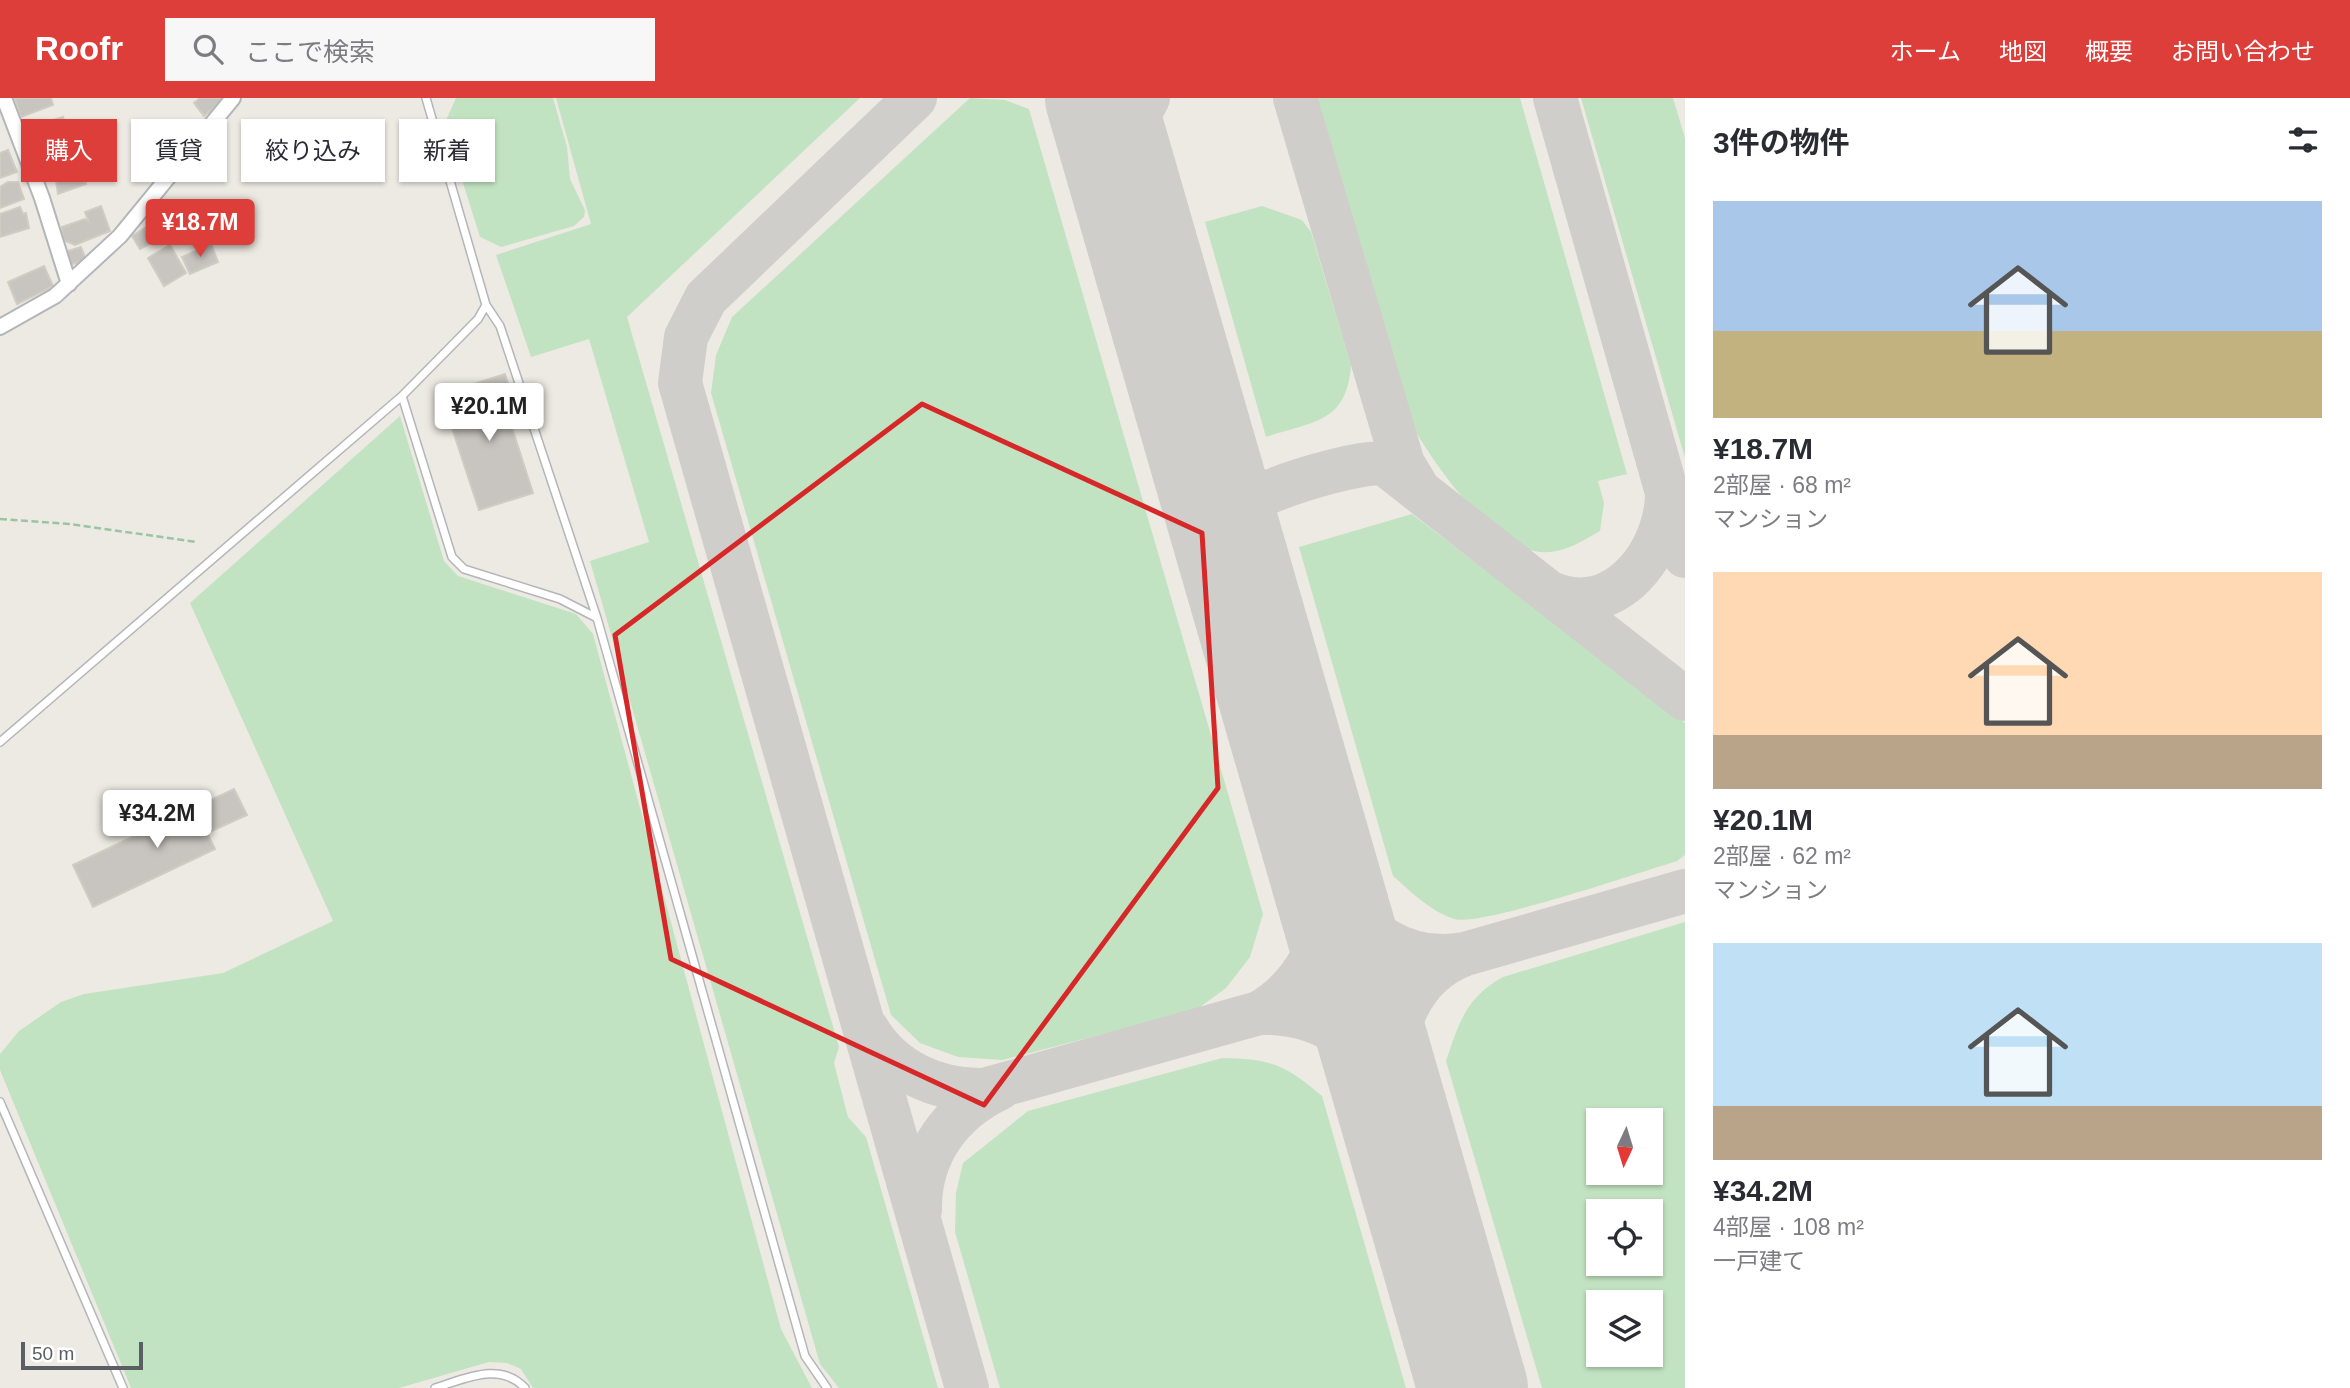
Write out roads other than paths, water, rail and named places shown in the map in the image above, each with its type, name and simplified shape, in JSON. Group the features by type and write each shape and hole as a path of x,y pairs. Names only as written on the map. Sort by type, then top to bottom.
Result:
{"street":[{"path":"4,98 42,198 69,284"},
{"path":"0,327 55,296 120,236 233,98"}],"lane":[{"path":"426,98 486,305 500,326 597,618 805,1356 827,1388"},
{"path":"0,742 402,396 478,319 486,305"},
{"path":"402,396 452,557 464,569 560,599 597,618"},
{"path":"0,1102 123,1388"},
{"path":"435,1388 503,1372 516,1378 525,1388"}]}
